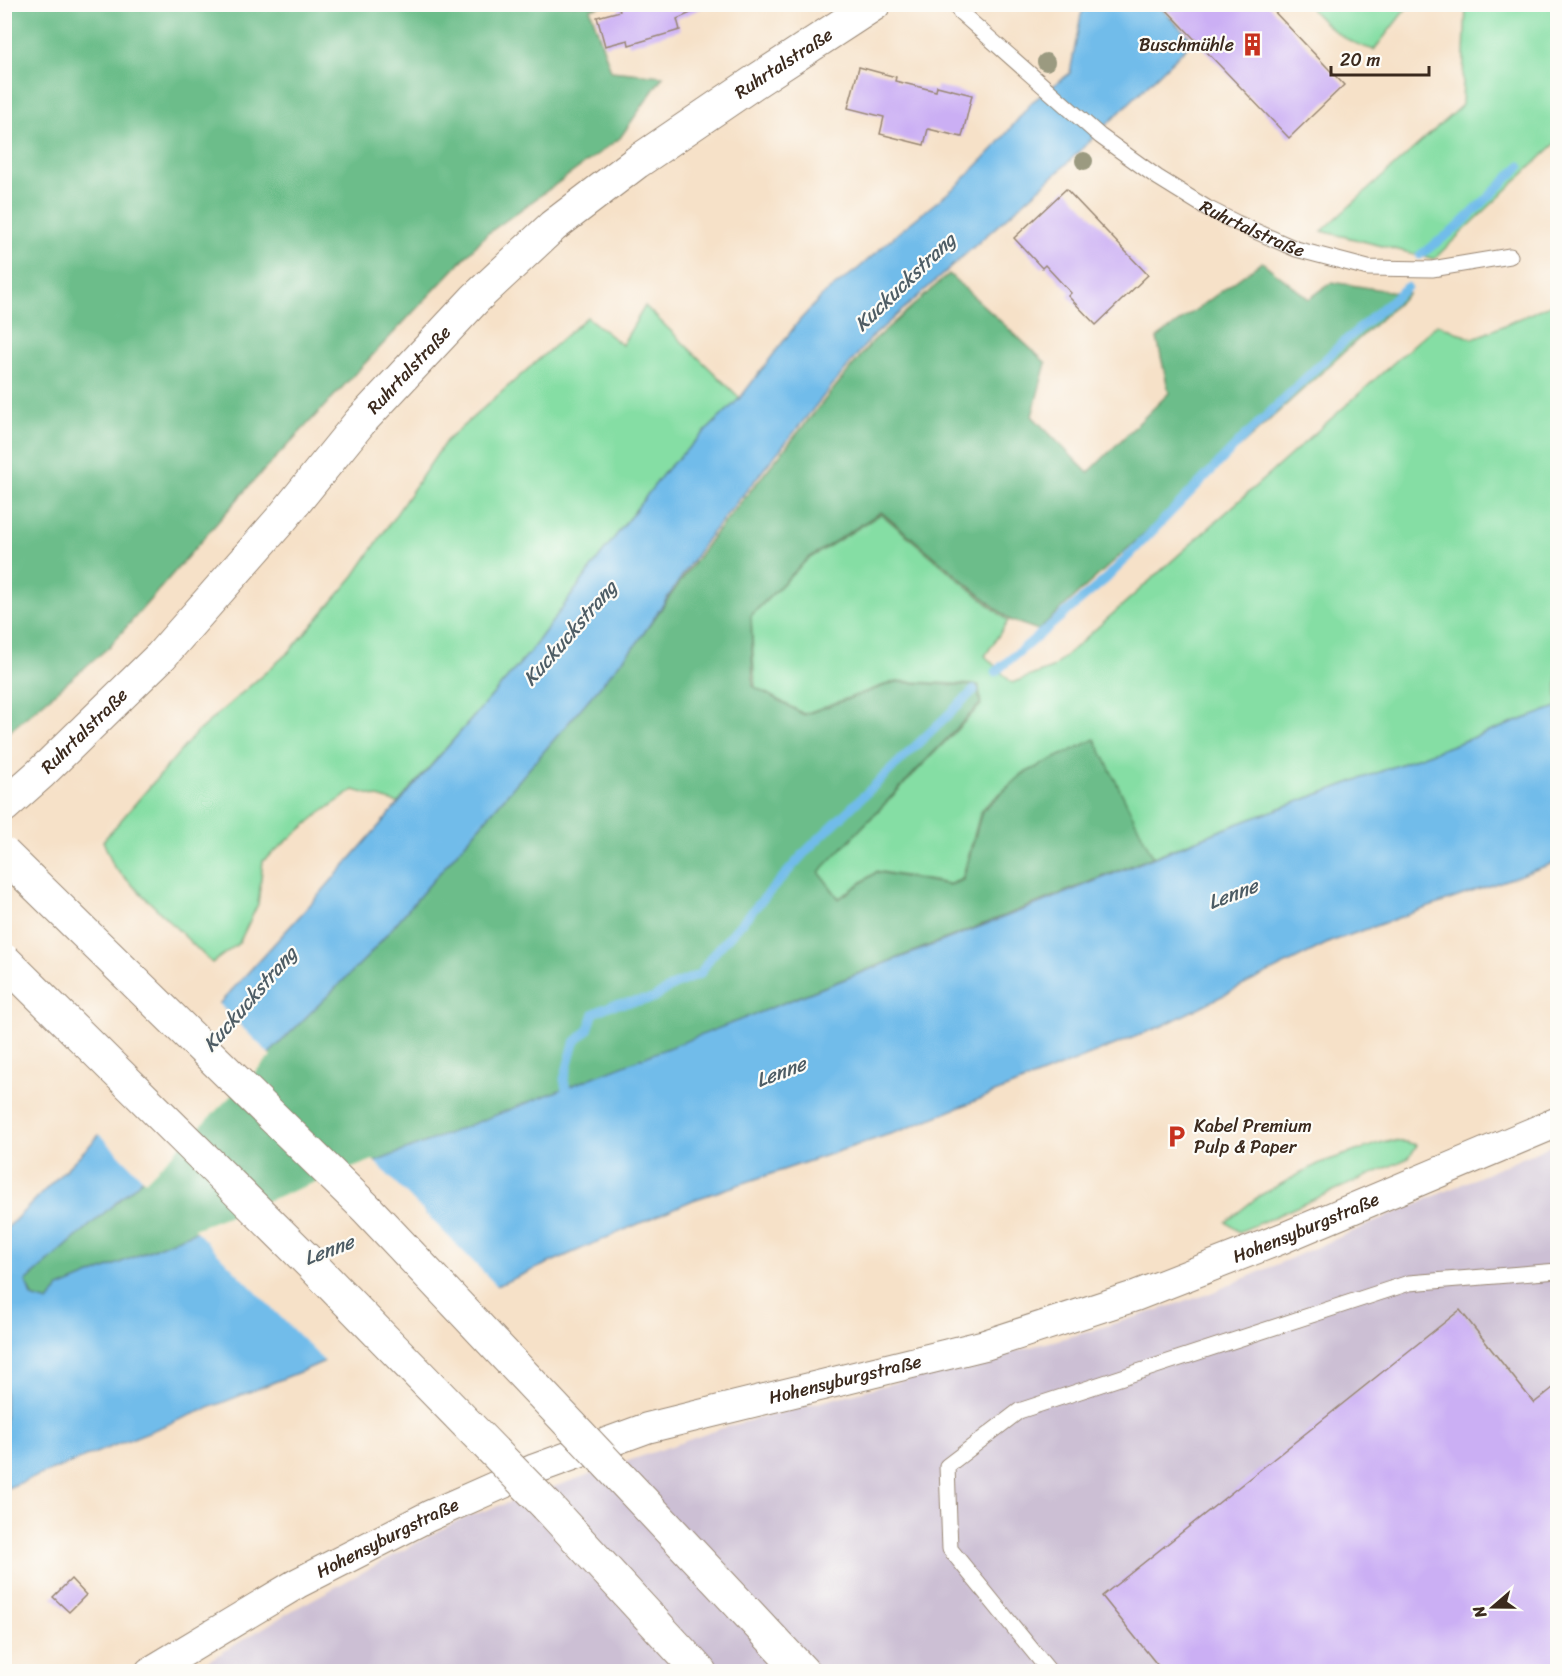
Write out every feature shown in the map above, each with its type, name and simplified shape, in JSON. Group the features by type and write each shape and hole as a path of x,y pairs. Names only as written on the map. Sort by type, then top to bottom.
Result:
{"main road":[{"name":"Ruhrtalstraße","path":"4,806 161,656 283,518 360,422 424,351 553,226 637,162 874,4"},
{"path":"4,854 366,1208 804,1671"},
{"path":"4,960 312,1265 547,1506 700,1671"}],"street":[{"name":"Hohensyburgstraße","path":"150,1671 298,1583 429,1516 535,1469 647,1428 984,1345 1136,1296 1283,1238 1557,1122"}],"lane":[{"name":"Ruhrtalstraße","path":"956,4 960,12 1100,136 1157,177 1207,208 1296,249 1368,268 1400,270 1432,269 1510,256"},
{"path":"1050,1671 950,1549 947,1466 1019,1411 1409,1282 1557,1271"}],"shaded area":[{"path":"1557,1143 1557,1671 190,1672 293,1610 461,1519 726,1427 1084,1333 1206,1295"}],"green space":[{"path":"5,4 603,5 590,9 611,71 663,76 620,138 487,234 250,485 109,647 5,735"},
{"path":"1307,5 1409,5 1374,50 1354,43 1337,33"},
{"path":"1466,5 1557,5 1557,142 1434,259 1322,231 1462,105"},
{"path":"1262,262 1309,299 1332,282 1408,294 1038,630 1010,620 881,512 807,559 751,615 753,686 804,715 895,682 978,686 980,704 819,872 839,899 877,872 950,885 963,880 982,811 1023,774 1095,739 1153,857 545,1097 182,1237 59,1288 48,1302 32,1297 26,1281 135,1186 368,956 637,643 710,540 873,341 949,274 1046,363 1032,416 1088,473 1169,393 1157,338"},
{"path":"1557,302 1557,707 1153,857 1095,739 1022,774 981,810 962,879 950,884 877,871 839,898 819,872 981,705 979,685 895,681 804,714 755,687 751,616 807,560 881,514 1008,621 985,656 1012,683 1052,668 1437,324 1473,339"},
{"path":"645,306 740,398 667,469 530,652 398,803 354,790 319,814 263,861 258,904 239,943 212,963 114,867 103,841 196,733 289,652 354,576 446,441 587,317 622,345"},
{"path":"1386,1141 1417,1145 1409,1158 1239,1232 1226,1222 1259,1196 1320,1163"}],"water":[{"path":"1086,5 1158,5 1193,41 1059,171 871,338 707,539 637,643 368,956 135,1186 26,1281 31,1297 48,1302 59,1288 182,1237 1028,908 1237,824 1557,707 1557,862 1330,942 1162,1026 905,1129 693,1200 302,1371 5,1489 5,1230 89,1146 318,896 530,652 667,469 740,398 799,321 823,295 859,268 959,184 997,145 1032,102 1070,73 1081,15"}],"pier":[{"path":"217,1002 271,1056 145,1181 97,1132"},
{"path":"373,1160 499,1288 326,1363 194,1229"}],"building":[{"path":"711,4 677,19 680,30 629,45 628,40 605,46 597,17 620,11 618,5"},
{"name":"Buschmühle","path":"1161,4 1267,4 1344,85 1289,138"},
{"path":"859,67 896,77 895,81 936,91 937,86 972,95 962,137 928,129 924,145 880,134 884,117 848,108"},
{"path":"1066,189 1148,275 1096,325 1068,296 1071,293 1045,265 1042,268 1014,238"},
{"path":"1460,1310 1534,1403 1558,1384 1558,1672 1163,1672 1102,1596"},
{"path":"71,1579 86,1595 69,1612 53,1597"}],"waterway":[{"path":"1420,255 1458,227 1520,166"},
{"path":"995,672 1106,579 1244,437 1339,346 1407,287"},
{"path":"568,1101 564,1079 574,1043 588,1030 594,1013 612,1005 652,999 674,985 700,974 711,957 808,849 974,690"}],"place":[{"name":"Buschmühle","path":"1252,45"},
{"name":"Kabel Premium Pulp & Paper","path":"1176,1136"}],"water label":[{"name":"Kuckuckstrang","path":"905,282"},
{"name":"Kuckuckstrang","path":"570,633"},
{"name":"Lenne","path":"1233,894"},
{"name":"Kuckuckstrang","path":"250,999"},
{"name":"Lenne","path":"781,1072"},
{"name":"Lenne","path":"329,1250"}]}
